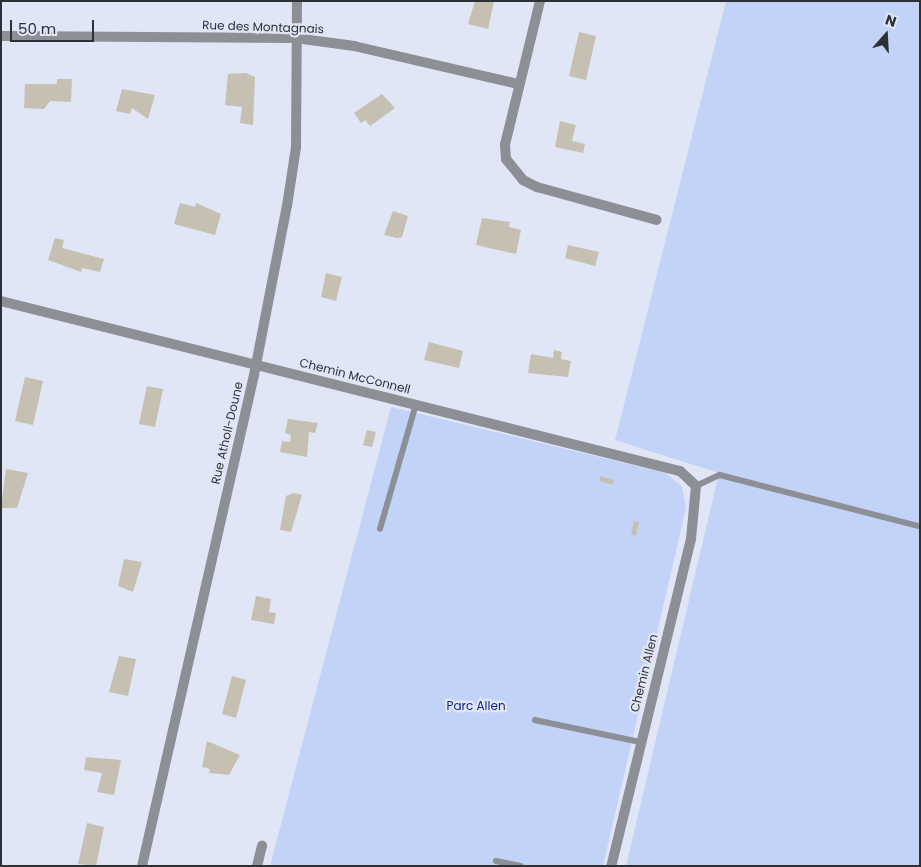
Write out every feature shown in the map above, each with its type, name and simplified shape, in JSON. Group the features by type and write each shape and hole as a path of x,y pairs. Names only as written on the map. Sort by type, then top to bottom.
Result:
{"street":[{"name":"Rue Atholl-Doune","path":"142,866 256,364 296,147 295,38 297,1"},
{"path":"540,1 505,144 506,159 518,175 537,187 657,220"},
{"name":"Rue des Montagnais","path":"1,36 295,38 354,46 519,84"},
{"name":"Chemin McConnell","path":"1,301 680,471 696,486"},
{"name":"Chemin Allen","path":"611,866 691,539 696,486"},
{"path":"257,866 262,846"}],"lane":[{"path":"380,528 416,404"},
{"path":"696,486 720,475 918,526"},
{"path":"535,720 640,742"},
{"path":"496,860 521,866"}],"green space":[{"path":"726,1 920,1 920,866 626,866 719,473 615,440"},
{"name":"Parc Allen","path":"391,407 666,473 682,487 686,508 603,866 270,866"}],"building":[{"path":"475,1 494,1 488,29 468,24"},
{"path":"579,32 596,36 586,80 569,76"},
{"path":"246,73 255,77 253,125 240,123 242,107 225,105 228,74"},
{"path":"57,79 72,79 71,102 50,101 44,109 24,108 25,84 57,84"},
{"path":"122,89 155,95 148,119 132,108 130,114 116,111"},
{"path":"382,94 395,108 370,126 365,120 361,123 354,113"},
{"path":"560,121 576,125 572,141 585,144 583,153 555,147"},
{"path":"180,203 195,207 196,203 221,214 215,235 174,224"},
{"path":"393,211 408,216 402,237 397,238 384,235"},
{"path":"482,218 510,222 509,227 521,230 516,254 476,245"},
{"path":"55,238 64,240 62,248 104,259 100,272 82,268 81,272 48,260"},
{"path":"568,245 599,252 595,266 565,258"},
{"path":"326,273 342,277 336,301 321,297"},
{"path":"429,342 463,351 459,368 424,360"},
{"path":"554,350 562,352 561,359 571,361 568,377 528,373 531,354 553,358"},
{"path":"25,377 43,381 33,425 15,421"},
{"path":"147,386 163,389 155,427 139,424"},
{"path":"288,419 318,423 315,433 309,432 307,457 280,452 282,441 290,442 291,435 285,433"},
{"path":"367,430 376,432 372,447 363,445"},
{"path":"6,469 28,473 17,508 1,508"},
{"path":"600,476 614,480 613,485 599,481"},
{"path":"293,493 302,495 291,532 280,530 286,496"},
{"path":"634,521 639,522 636,536 631,534"},
{"path":"124,559 142,562 133,592 118,586"},
{"path":"256,596 271,599 269,612 276,613 274,624 251,620"},
{"path":"119,656 136,659 128,696 109,692"},
{"path":"232,676 246,680 236,718 222,714"},
{"path":"207,741 240,755 229,775 209,773 210,769 202,767"},
{"path":"86,757 121,760 114,795 97,792 102,773 84,770"},
{"path":"87,823 104,827 96,866 78,864"}]}
